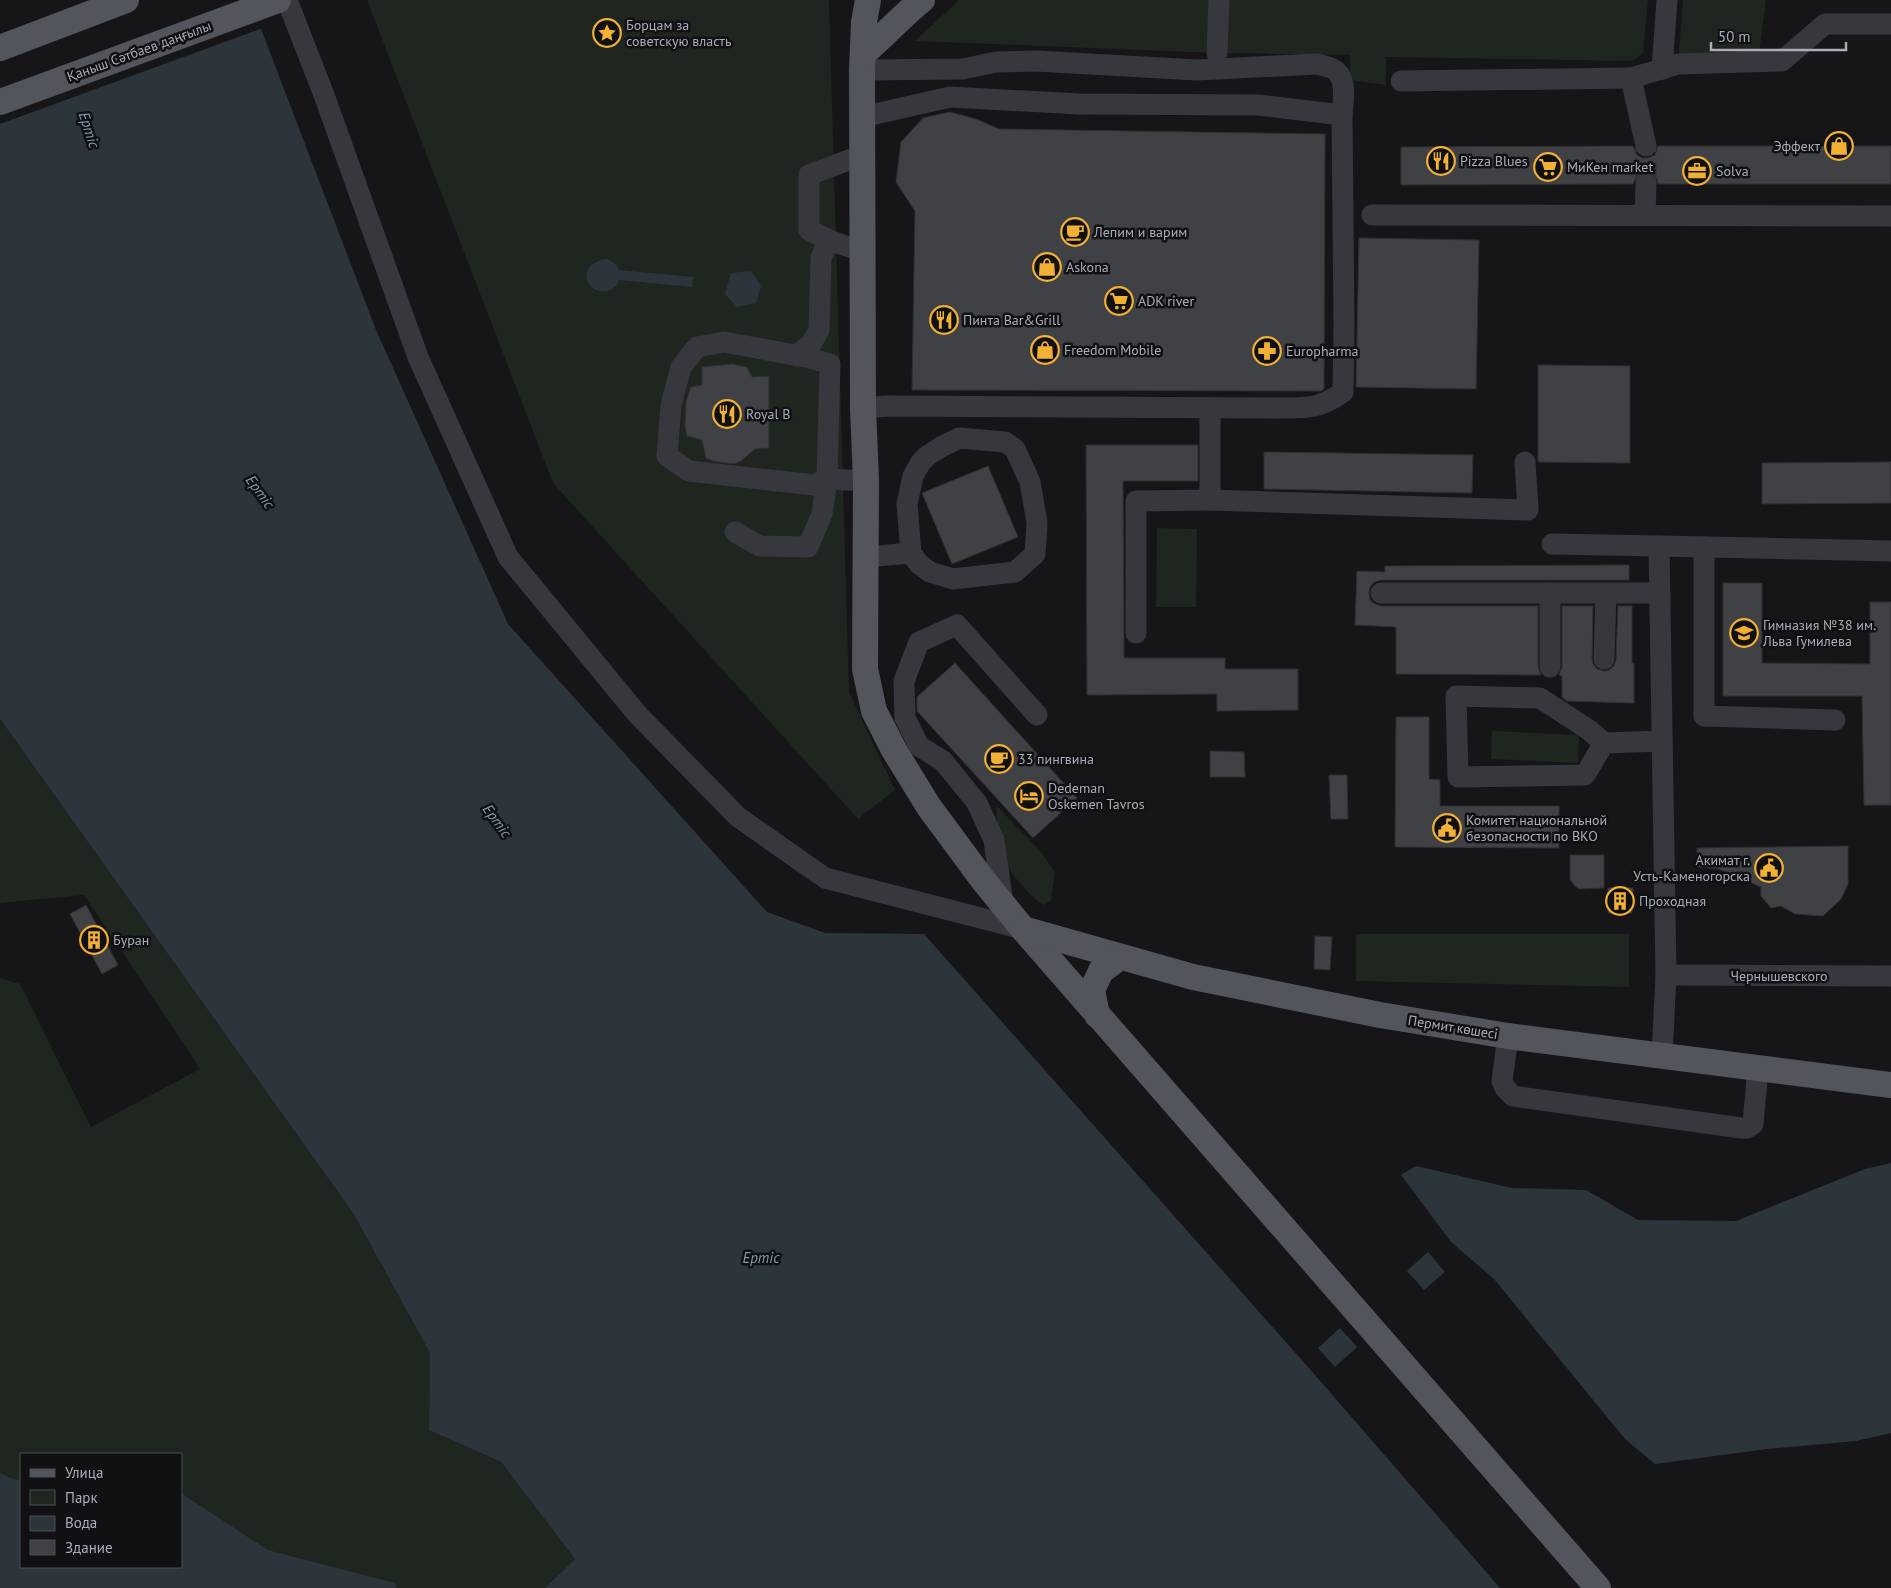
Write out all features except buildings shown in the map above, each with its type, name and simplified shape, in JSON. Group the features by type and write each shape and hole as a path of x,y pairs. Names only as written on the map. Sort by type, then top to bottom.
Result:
{"main road":[{"path":"0,48 126,0"},
{"name":"Қаныш Сәтбаев даңғылы","path":"0,102 278,0"},
{"path":"862,62 901,17 922,0"},
{"path":"862,7 863,408 866,481 865,669 874,711 894,750 929,807 1023,929 1598,1588"},
{"name":"Пермит көшесі","path":"1023,929 1192,977 1380,1015 1508,1036 1891,1085"},
{"path":"1097,1015 1092,990 1101,971 1120,956"}],"street":[{"path":"287,0 324,95 418,357 508,557 638,715 738,817 825,878 1023,929"},
{"path":"1217,53 1219,0"},
{"path":"1662,69 1667,0"},
{"path":"1401,82 1631,78 1678,64 1782,61 1825,24 1891,24"},
{"path":"862,62 963,69 996,62 1036,61 1197,70 1318,64 1336,70 1341,78 1344,98 1342,115 1343,392 1328,403 1308,408 887,406 863,408"},
{"path":"1631,78 1646,146"},
{"path":"862,117 950,98 1080,104 1258,105 1342,115"},
{"path":"862,155 809,175 809,230 831,241 862,251"},
{"path":"1645,215 1646,184"},
{"path":"1372,215 1891,216"},
{"path":"796,356 811,344 819,330 821,258 831,241"},
{"path":"863,350 848,360 830,364 724,342 697,347 681,367 671,405 668,456 690,471 814,485 827,479 866,481"},
{"path":"735,532 760,546 808,547 822,514 827,479 830,364"},
{"path":"1210,408 1210,500"},
{"path":"959,438 1005,442 1015,449 1030,482 1036,523 1035,554 1015,572 954,579 930,572 919,564 911,553 908,504 913,476 921,462 941,447 959,438"},
{"path":"1136,633 1136,501 1210,500 1528,510 1525,462"},
{"path":"1552,544 1891,551"},
{"path":"1659,546 1666,975 1662,1056"},
{"path":"1704,547 1704,716 1835,720"},
{"path":"866,557 911,553"},
{"path":"1380,593 1660,593"},
{"path":"1550,594 1550,667"},
{"path":"1604,659 1606,594"},
{"path":"1003,904 994,840 977,803 943,761 919,746 905,718 904,681 919,642 958,625 1037,715"},
{"path":"1604,743 1585,775 1458,776 1456,696 1540,698 1589,730 1604,743 1662,741"},
{"name":"Чернышевского","path":"1666,975 1891,976"},
{"path":"1508,1036 1502,1081 1504,1088 1513,1096 1741,1128 1747,1128 1753,1124 1758,1068"}],"green space":[{"path":"367,0 829,0 849,692 895,790 858,819 553,483"},
{"path":"959,0 1648,0 1643,53 1632,61 1386,57 1386,85 1350,80 1350,55 1217,53 915,41"},
{"path":"1683,0 1766,0 1758,62 1678,64"},
{"path":"1157,528 1197,529 1196,607 1156,607"},
{"path":"0,719 353,1213 430,1353 429,1430 501,1462 575,1559 545,1588 397,1588 394,1583 268,1550 182,1494 182,1453 20,1453 20,1480 0,1473 0,978 20,984 91,1127 200,1069 84,895 0,903"},
{"path":"1492,731 1579,735 1578,763 1491,759"},
{"path":"996,805 1042,853 1055,873 1051,900 1044,905 1026,890 1013,875 1004,860 998,830"},
{"path":"1356,934 1629,934 1629,987 1356,981"}],"water":[{"name":"Ертіс","path":"0,0 250,0 376,330 508,624 767,912 825,933 924,934 1308,1367 1500,1588 545,1588 575,1559 501,1462 429,1430 430,1353 353,1213 0,719"},
{"path":"607,259 616,264 619,270 693,277 692,287 619,280 611,290 597,291 587,280 588,270 597,261"},
{"path":"751,271 761,286 756,303 737,307 725,294 731,273"},
{"path":"1891,1163 1891,1433 1856,1441 1767,1449 1655,1464 1625,1439 1494,1279 1451,1242 1401,1175 1416,1166 1512,1188 1586,1190 1638,1220 1736,1221 1865,1169"},
{"path":"1428,1252 1445,1272 1424,1290 1407,1271"},
{"path":"1340,1328 1357,1347 1335,1367 1318,1348"},
{"path":"0,1473 20,1480 20,1568 182,1568 182,1494 268,1550 395,1583 397,1588 0,1588"}],"pier":[{"path":"0,0 252,0 263,28 0,124"}],"tunnel":[{"path":"1646,146 1646,184"}],"place":[{"name":"Борцам за советскую власть","path":"607,33"},
{"name":"Эффект","path":"1839,146"},
{"name":"Pizza Blues","path":"1441,161"},
{"name":"МиКен market","path":"1548,167"},
{"name":"Solva","path":"1697,171"},
{"name":"Лепим и варим","path":"1075,232"},
{"name":"Askona","path":"1047,267"},
{"name":"ADK river","path":"1119,301"},
{"name":"Пинта Bar&Grill","path":"944,320"},
{"name":"Freedom Mobile","path":"1045,350"},
{"name":"Europharma","path":"1267,351"},
{"name":"Royal B","path":"727,414"},
{"name":"Гимназия №38 им. Льва Гумилева","path":"1744,633"},
{"name":"33 пингвина","path":"999,759"},
{"name":"Dedeman Oskemen Tavros","path":"1029,796"},
{"name":"Комитет национальной безопасности по ВКО","path":"1447,828"},
{"name":"Акимат г. Усть-Каменогорска","path":"1769,868"},
{"name":"Проходная","path":"1620,901"},
{"name":"Буран","path":"94,940"}]}
